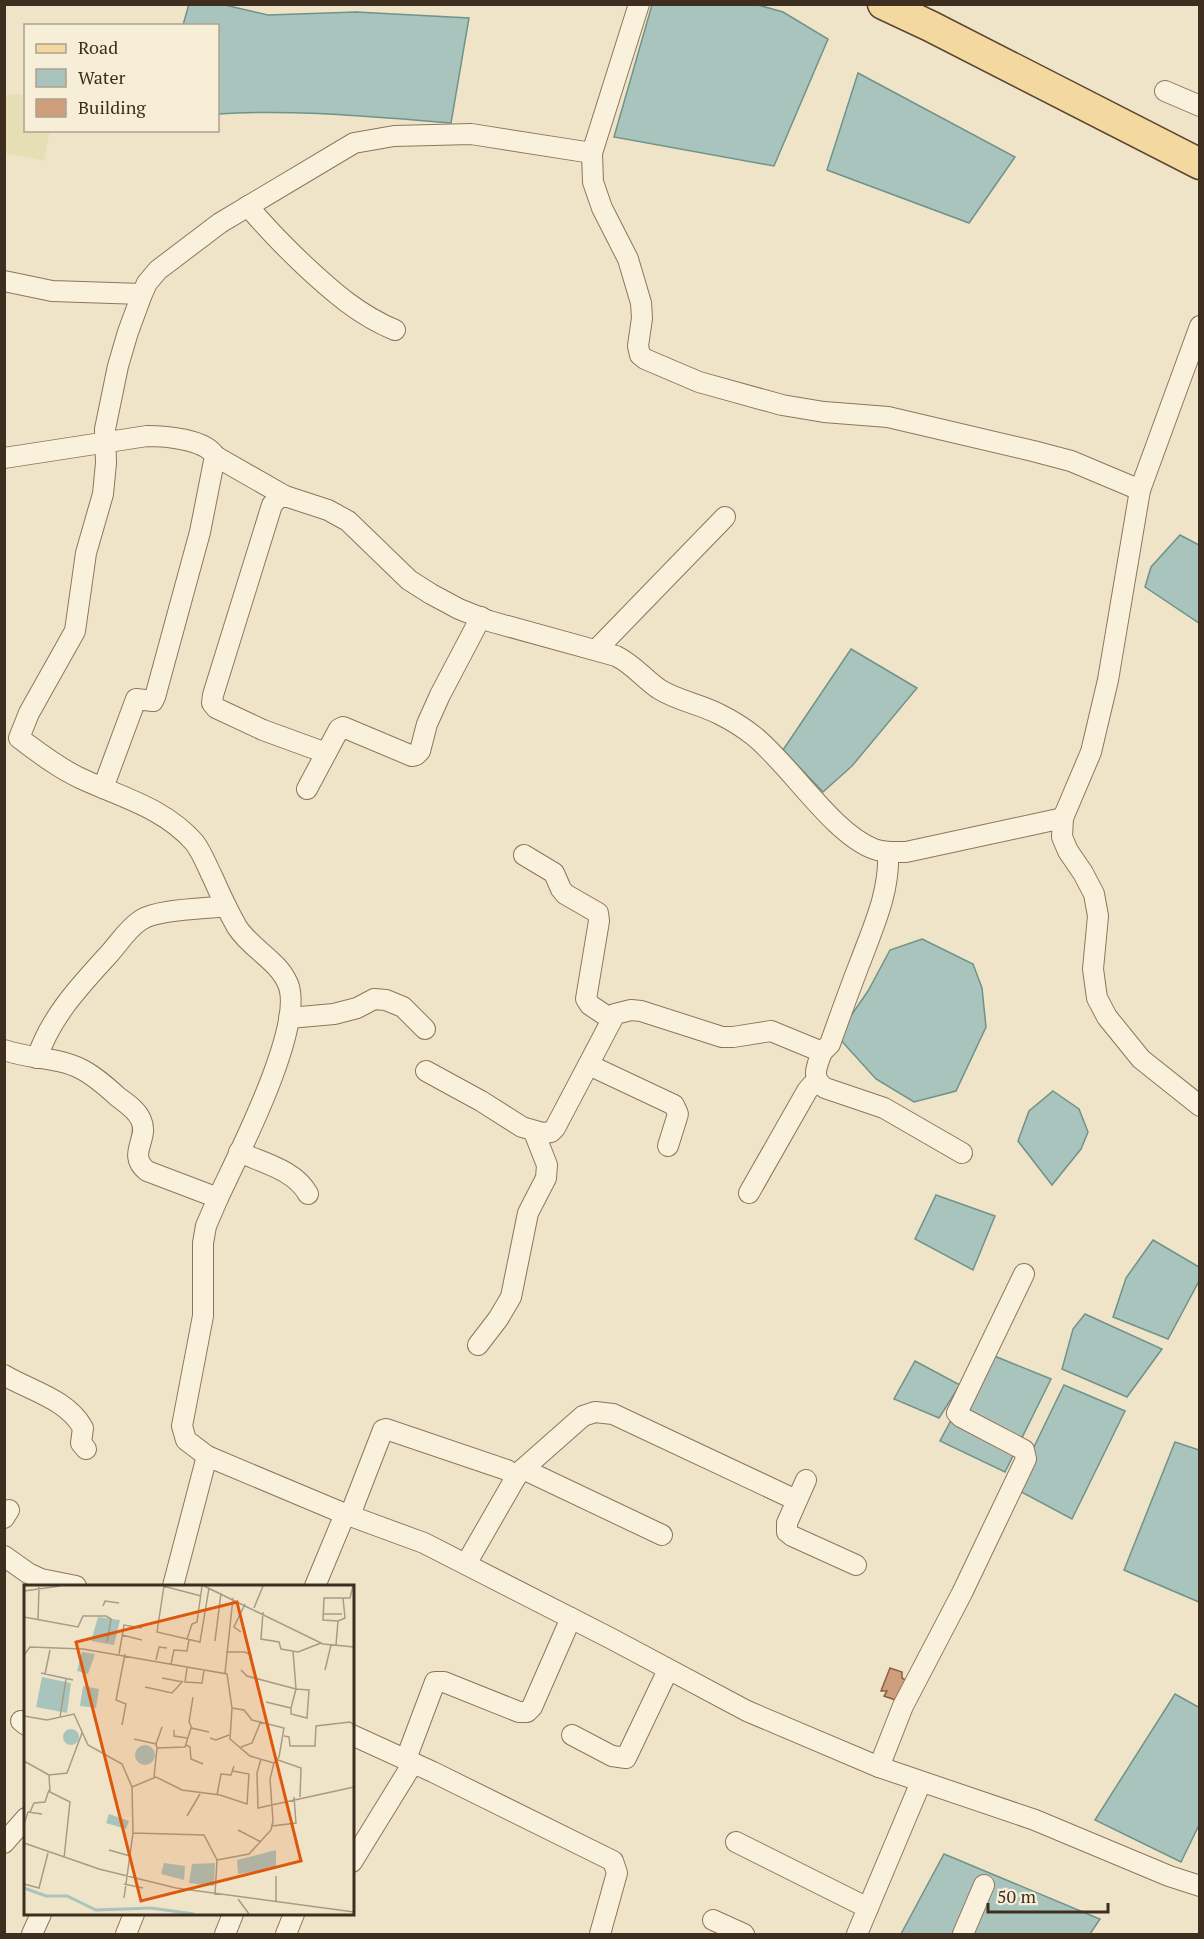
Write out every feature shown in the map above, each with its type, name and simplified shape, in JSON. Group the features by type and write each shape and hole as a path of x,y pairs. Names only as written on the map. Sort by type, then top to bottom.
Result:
{"main road":[{"path":"883,4 1200,164"}],"street":[{"path":"639,4 592,153 593,182 602,208 628,259 641,303 642,318 638,346 640,355 699,382 782,405 824,412 888,417 1033,451 1071,461 1140,490"},
{"path":"1165,91 1200,106"},
{"path":"592,153 471,134 394,136 354,143 220,223 158,270 147,283 142,294 118,366 105,429 106,463 103,494 86,554 75,631 12,739 76,777 165,816 180,828 196,844 244,937 271,960 281,973 289,986 292,1006 276,1068 206,1226 203,1244 203,1316 182,1426 186,1440 207,1456 347,1515 424,1543 747,1711 879,1767 1035,1820 1169,1876 1200,1886"},
{"path":"248,206 268,231 348,304 374,321 395,330"},
{"path":"4,281 52,291 142,294"},
{"path":"1198,332 1140,490 1108,680 1090,752 1063,818 1062,837 1094,894 1098,916 1094,969 1097,998 1107,1017 1141,1059 1200,1106"},
{"path":"4,458 147,436 166,436 212,450 215,456 285,496 328,510 348,521 409,580 431,594 481,617 597,649 626,660 666,693 718,713 740,726 754,736 788,769 824,810 852,837 874,849 888,852 918,850 1063,818"},
{"path":"103,788 136,699 153,701 156,697 197,543 215,456"},
{"path":"285,496 278,498 272,505 212,703 216,708 263,730 326,753"},
{"path":"597,649 725,517"},
{"path":"307,789 339,729 343,727 412,756 416,755 420,751 427,724 440,695 481,617"},
{"path":"888,852 887,886 880,910 830,1044 822,1052 815,1070 819,1084 825,1088 884,1108 962,1153"},
{"path":"524,855 554,873 561,889 566,894 598,913 599,921 586,999 590,1005 611,1019"},
{"path":"37,1058 44,1036 57,1016 80,986 141,920 158,914 226,906"},
{"path":"289,1018 334,1014 357,1008 374,999 387,1000 403,1007 426,1029"},
{"path":"426,1071 522,1127 543,1133 555,1128 615,1014 631,1010 640,1011 722,1037 771,1031 822,1052"},
{"path":"4,1050 62,1062 81,1069 102,1083 142,1121 143,1132 137,1159 139,1164 147,1171 218,1198"},
{"path":"589,1065 674,1105 678,1114 668,1146"},
{"path":"749,1193 807,1091 812,1085 819,1084"},
{"path":"478,1345 511,1297 528,1213 546,1178 547,1165 534,1131"},
{"path":"239,1152 295,1176 308,1194"},
{"path":"879,1767 903,1706 962,1593 1026,1460 1024,1450 957,1413 1023,1274"},
{"path":"4,1375 69,1410 83,1428 81,1443 86,1449"},
{"path":"466,1564 520,1473 583,1416 595,1412 613,1414 796,1500"},
{"path":"316,1585 383,1430 386,1429 520,1473 662,1535"},
{"path":"174,1585 207,1456"},
{"path":"806,1480 787,1523 788,1532 792,1536 856,1565"},
{"path":"4,1556 28,1573 69,1585"},
{"path":"354,1858 409,1761 435,1682 444,1682 519,1712 527,1712 532,1707 571,1618"},
{"path":"572,1735 612,1756 626,1758 668,1670"},
{"path":"354,1736 613,1861 617,1873 600,1935"},
{"path":"857,1935 921,1782"},
{"path":"4,1844 24,1820"},
{"path":"736,1842 868,1908"},
{"path":"963,1935 984,1885"},
{"path":"32,1935 41,1915"},
{"path":"126,1935 134,1915"},
{"path":"225,1935 233,1915"},
{"path":"286,1935 294,1915"},
{"path":"713,1920 744,1935"}],"shaded area":[{"path":"5,95 24,96 24,132 50,132 44,161 5,153"}],"water":[{"path":"189,4 225,5 268,15 356,12 469,18 451,123 305,113 219,114 219,24 183,24"},
{"path":"652,5 758,5 783,12 828,39 774,166 614,137"},
{"path":"858,73 1015,157 969,223 827,170"},
{"path":"1180,535 1199,545 1199,623 1145,587 1151,567"},
{"path":"851,649 917,688 852,766 823,792 783,750"},
{"path":"922,939 973,964 982,988 986,1027 956,1091 914,1102 876,1079 837,1036 868,991 890,950"},
{"path":"1053,1091 1079,1109 1088,1132 1081,1149 1052,1185 1018,1141 1029,1111"},
{"path":"936,1195 995,1216 973,1270 915,1239"},
{"path":"1153,1240 1199,1267 1199,1281 1168,1339 1113,1317 1126,1278"},
{"path":"1085,1314 1162,1349 1127,1397 1062,1369 1073,1329"},
{"path":"987,1353 1051,1379 1005,1472 940,1441"},
{"path":"915,1361 960,1385 939,1418 894,1399"},
{"path":"1064,1385 1125,1411 1072,1519 1014,1488"},
{"path":"1175,1442 1199,1450 1199,1602 1124,1570"},
{"path":"1175,1694 1200,1708 1199,1825 1181,1862 1095,1820"},
{"path":"944,1854 1100,1919 1090,1934 901,1934"}],"building":[{"path":"890,1668 902,1672 902,1678 909,1682 901,1702 884,1696 887,1691 881,1691"}]}
